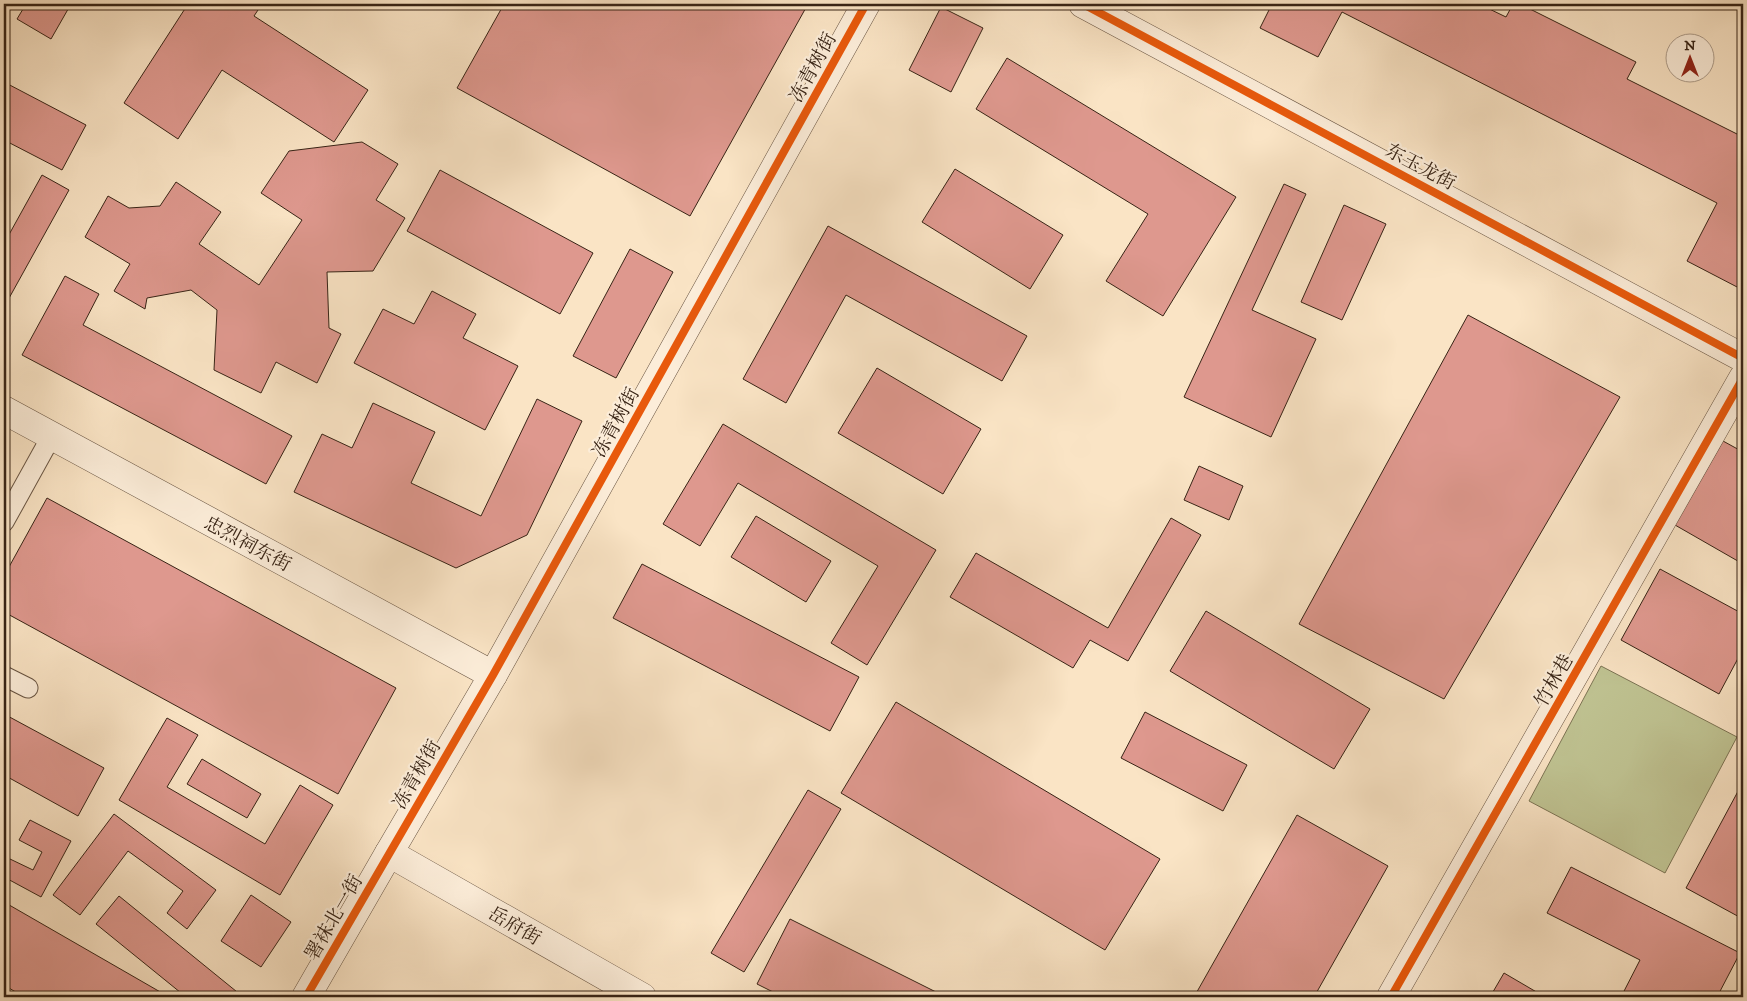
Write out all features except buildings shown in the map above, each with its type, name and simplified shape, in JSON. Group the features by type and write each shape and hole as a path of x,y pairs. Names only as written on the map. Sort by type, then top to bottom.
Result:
{"street":[{"name":"冻青树街","path":"389,853 493,675 866,4"},
{"name":"东玉龙街","path":"1083,4 1743,358"},
{"name":"竹林巷","path":"1391,997 1743,378"},
{"name":"忠烈祠东街","path":"4,410 493,675"},
{"name":"署袜北一街","path":"311,995 389,853"},
{"name":"岳府街","path":"389,853 642,997"}],"lane":[{"path":"4,522 51,437"},
{"path":"4,676 28,688"}],"green space":[{"path":"1601,666 1737,737 1665,873 1529,801"}],"cycle path":[{"path":"306,997 493,675 866,4"},
{"path":"1083,4 1743,358"},
{"path":"1391,997 1743,378"}]}
